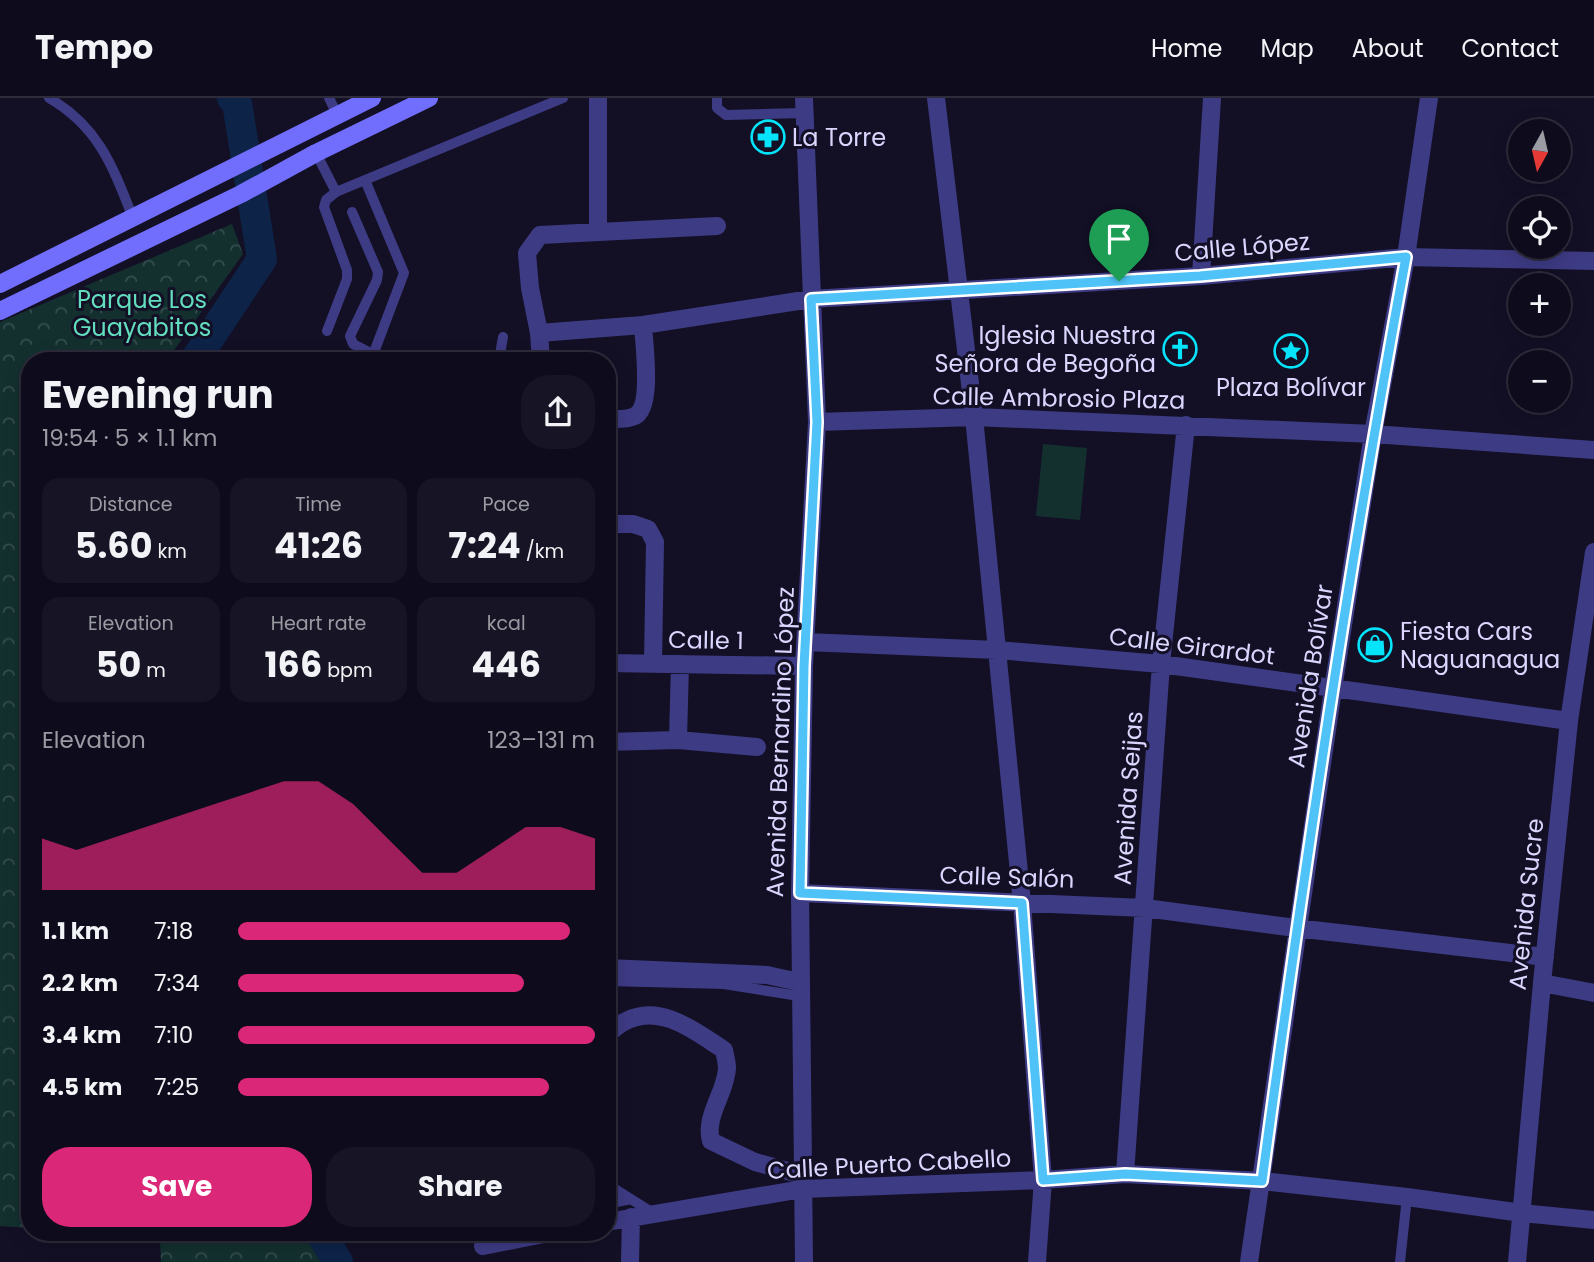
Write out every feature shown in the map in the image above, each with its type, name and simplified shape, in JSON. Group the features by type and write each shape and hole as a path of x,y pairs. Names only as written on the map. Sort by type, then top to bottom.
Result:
{"street":[{"path":"0,284 290,139 333,106 372,98"},
{"path":"0,311 241,194 429,98"},
{"path":"598,98 598,231"},
{"path":"936,98 974,417 1022,903 1043,1180 1037,1262"},
{"path":"1200,276 1212,98"},
{"name":"Avenida Bolívar","path":"1248,1262 1262,1181 1332,689 1406,257 1429,98"},
{"name":"Avenida Bernardino López","path":"804,106 817,422 804,666 800,893 804,1262"},
{"path":"540,352 527,253 540,235 717,226"},
{"name":"Calle López","path":"539,333 643,326 811,299 1200,276 1406,257 1594,261"},
{"path":"616,418 634,417 643,410 646,398 643,326"},
{"name":"Calle Ambrosio Plaza","path":"817,422 974,417 1374,434 1594,450"},
{"name":"Avenida Seijas","path":"1125,1174 1161,664 1186,425"},
{"path":"616,524 633,524 648,529 655,542 653,664"},
{"name":"Avenida Sucre","path":"1517,1262 1569,721 1594,552"},
{"name":"Calle Girardot","path":"806,642 997,650 1161,664 1569,721"},
{"name":"Calle 1","path":"616,663 804,666"},
{"path":"678,740 680,664"},
{"path":"616,742 678,740 757,747"},
{"name":"Calle Salón","path":"800,893 1145,908 1545,957"},
{"path":"616,968 767,975 799,989"},
{"path":"1542,983 1594,993"},
{"path":"616,1027 626,1020 645,1015 668,1017 695,1030 724,1050 727,1067 708,1130 711,1142 802,1182"},
{"name":"Calle Puerto Cabello","path":"616,1220 802,1182 1043,1180 1125,1174 1262,1181 1594,1220"},
{"path":"629,1262 631,1217"},
{"path":"483,1246 508,1241"}],"lane":[{"path":"49,98 67,109 93,134 118,181 133,218"},
{"path":"327,331 347,279 347,270 324,206 326,200 336,192 563,98"},
{"path":"716,98 717,108 726,115 804,106"},
{"path":"308,158 336,192"},
{"path":"365,180 404,274 374,352"},
{"path":"352,212 378,272 377,280 351,336 353,344 368,352"},
{"path":"500,352 503,337"},
{"path":"616,981 799,989"},
{"path":"616,1190 653,1213"},
{"path":"1400,1262 1407,1197"},
{"path":"616,1202 631,1199"}],"green space":[{"name":"Parque Los Guayabitos","path":"232,224 243,254 173,352 21,352 21,1227 0,1226 0,322"},
{"path":"1043,444 1087,448 1080,520 1036,516"},
{"path":"160,1241 312,1241 323,1262 161,1262"}],"waterway":[{"path":"200,352 262,259 237,103 232,98"},
{"path":"325,1241 338,1262"}],"place":[{"name":"La Torre","path":"768,137"},
{"name":"Iglesia Nuestra Señora de Begoña","path":"1180,349"},
{"name":"Plaza Bolívar","path":"1291,351"},
{"name":"Fiesta Cars Naguanagua","path":"1375,645"}],"route":[{"path":"1406,257 1332,689 1262,1181 1125,1174 1043,1180 1022,903 800,893 804,666 817,422 811,299 1119,281 1406,257"}]}
